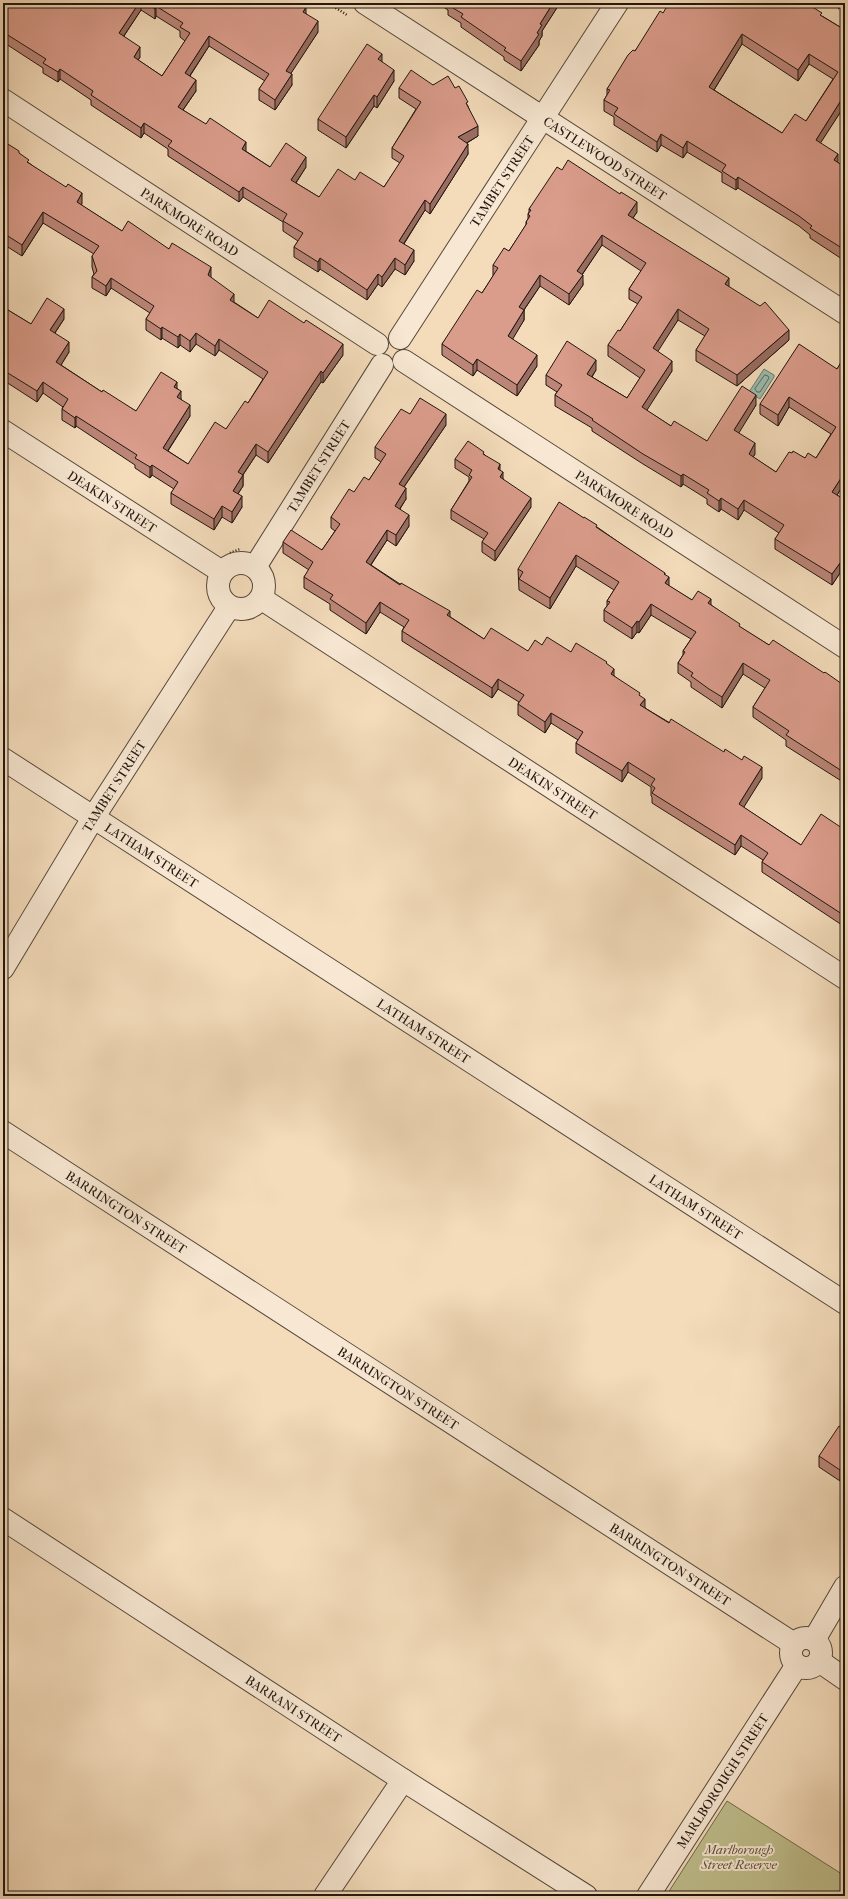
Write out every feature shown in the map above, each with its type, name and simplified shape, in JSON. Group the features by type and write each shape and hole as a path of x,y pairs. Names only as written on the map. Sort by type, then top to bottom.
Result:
{"street":[{"name":"CASTLEWOOD STREET","path":"365,3 845,313"},
{"name":"TAMBET STREET","path":"400,338 544,118 617,3"},
{"name":"PARKMORE ROAD","path":"3,100 377,344"},
{"path":"390,336 400,338 406,346 407,352 404,361 401,365 392,368 382,365 375,353 377,344 380,340 390,336"},
{"name":"PARKMORE ROAD","path":"404,361 845,647"},
{"name":"TAMBET STREET","path":"255,567 382,365"},
{"name":"DEAKIN STREET","path":"3,431 225,563"},
{"path":"225,563 229,566 237,563 246,563 255,567 261,573 265,590 262,599 255,606 247,610 238,610 229,607 222,600 218,591 218,581 225,563"},
{"name":"DEAKIN STREET","path":"262,599 845,978"},
{"name":"TAMBET STREET","path":"3,968 94,818 229,607"},
{"name":"LATHAM STREET","path":"3,759 845,1303"},
{"name":"BARRINGTON STREET","path":"3,1132 804,1642"},
{"name":"BARRANI STREET","path":"3,1519 403,1780 586,1896"},
{"path":"804,1642 817,1643 821,1652 818,1662 811,1667 806,1668 797,1666 793,1662 790,1653 804,1642 845,1587"},
{"path":"818,1662 845,1679"},
{"name":"MARLBOROUGH STREET","path":"648,1896 797,1666"},
{"path":"325,1896 403,1780"}],"path":[{"path":"831,3 845,12"},
{"path":"225,563 244,544"}],"green space":[{"name":"Marlborough Street Reserve","path":"727,1801 845,1876 845,1896 666,1896"}],"water":[{"path":"764,369 774,375 774,377 760,399 749,392"}],"building":[{"path":"3,3 139,3 119,33 140,47 134,57 162,76 190,33 180,27 183,23 156,6 155,9 146,3 300,3 306,7 303,12 318,21 286,71 292,74 275,100 259,89 269,74 209,36 185,73 196,80 178,107 206,124 210,118 246,142 242,149 270,167 286,143 306,157 291,180 319,197 338,169 355,180 360,172 384,187 404,156 392,148 421,102 399,88 411,70 433,85 448,76 455,88 459,86 468,102 466,103 478,126 458,137 468,144 430,204 425,200 399,241 414,250 405,265 395,258 382,277 378,274 367,290 320,258 318,262 294,247 303,233 283,221 287,214 243,187 239,192 168,146 172,141 144,123 141,128 91,95 93,91 60,69 58,72 43,63 46,59 3,32"},
{"path":"449,3 553,3 540,24 542,25 537,33 539,34 521,61 504,50 506,48 461,17 463,14 448,5"},
{"path":"669,3 806,3 822,13 820,15 845,30 845,94 816,140 838,154 834,160 845,167 845,250 810,228 812,226 799,216 738,177 736,180 722,171 726,165 687,141 683,148 661,134 657,142 614,114 618,108 604,100 610,90 607,89 628,55 633,50 635,51 660,11 663,13","holes":["742,34 798,70 809,54 838,72 806,121 795,114 782,133 709,87"]},
{"path":"367,44 382,54 378,59 394,70 377,97 374,95 346,137 318,119"},
{"path":"3,141 19,151 19,153 29,160 27,162 66,187 68,184 82,193 77,202 122,231 128,221 169,249 172,243 211,267 208,275 234,294 230,300 258,318 269,300 304,323 306,320 343,344 323,373 321,371 268,452 256,444 238,472 243,475 233,491 242,496 232,512 222,506 214,519 171,493 178,482 152,465 150,467 135,458 137,455 76,416 75,418 62,409 68,399 43,382 37,391 3,370 3,307 31,324 47,298 64,309 50,330 69,342 56,362 102,392 103,390 136,411 161,372 177,382 174,387 181,391 177,397 190,405 163,448 188,464 215,422 226,429 245,401 248,403 268,372 219,339 215,346 196,333 190,341 180,334 178,337 162,327 161,329 146,319 154,306 111,278 106,286 92,277 97,271 92,256 99,246 43,212 22,245 3,233"},
{"path":"568,160 620,194 621,192 637,202 628,215 729,278 725,284 760,306 765,302 789,330 737,375 696,350 709,329 678,309 653,348 672,361 642,407 671,426 674,421 707,441 742,386 756,395 734,430 755,443 749,454 776,472 789,452 792,453 793,451 805,458 808,453 816,458 836,427 789,397 778,415 760,404 799,344 837,369 844,357 845,358 845,472 832,492 845,500 845,566 840,563 832,574 775,539 784,525 744,500 738,509 721,498 719,501 707,493 709,490 683,474 681,476 643,454 592,420 593,419 555,395 562,385 546,375 567,341 596,360 587,374 627,398 645,370 608,345 618,330 620,331 642,297 629,289 646,263 602,235 577,271 583,275 569,294 540,275 519,307 524,310 508,336 537,355 517,385 477,359 473,365 442,344 477,290 482,293 498,268 493,265 504,248 509,251 527,223 526,222 530,216 528,214 531,210 529,209 557,167 562,170"},
{"path":"420,398 446,414 399,484 406,488 395,506 409,515 396,535 387,530 366,562 400,585 401,583 450,611 447,615 484,639 491,628 528,651 535,640 542,645 547,637 571,652 576,643 607,662 606,663 614,669 611,674 640,693 639,695 645,699 640,705 669,723 671,719 724,752 725,749 742,760 744,756 762,767 739,804 801,845 821,814 845,830 845,916 762,862 768,853 741,835 735,845 652,793 655,788 651,785 655,779 628,762 622,771 576,743 583,732 551,713 545,722 518,704 524,695 498,679 492,688 402,631 409,620 380,602 366,623 330,599 333,595 304,577 313,562 283,542 291,530 322,550 340,524 331,517 349,489 354,492 364,477 369,480 386,454 375,447 401,409 410,414"},
{"path":"468,441 484,452 483,454 500,464 498,469 503,472 500,477 531,498 495,551 482,542 488,533 451,510 472,477 469,475 472,470 455,459"},
{"path":"559,502 597,525 596,527 665,573 664,574 669,577 665,583 692,600 698,591 711,599 708,603 740,624 739,626 769,645 773,640 845,686 845,773 786,735 789,731 753,707 770,680 743,663 722,697 691,676 693,673 678,663 685,652 683,651 696,632 651,604 639,622 637,621 632,628 604,610 610,602 607,601 619,582 576,555 550,598 519,579 523,572 518,569"},
{"path":"839,1426 845,1430 845,1462 840,1470 819,1456"}]}
